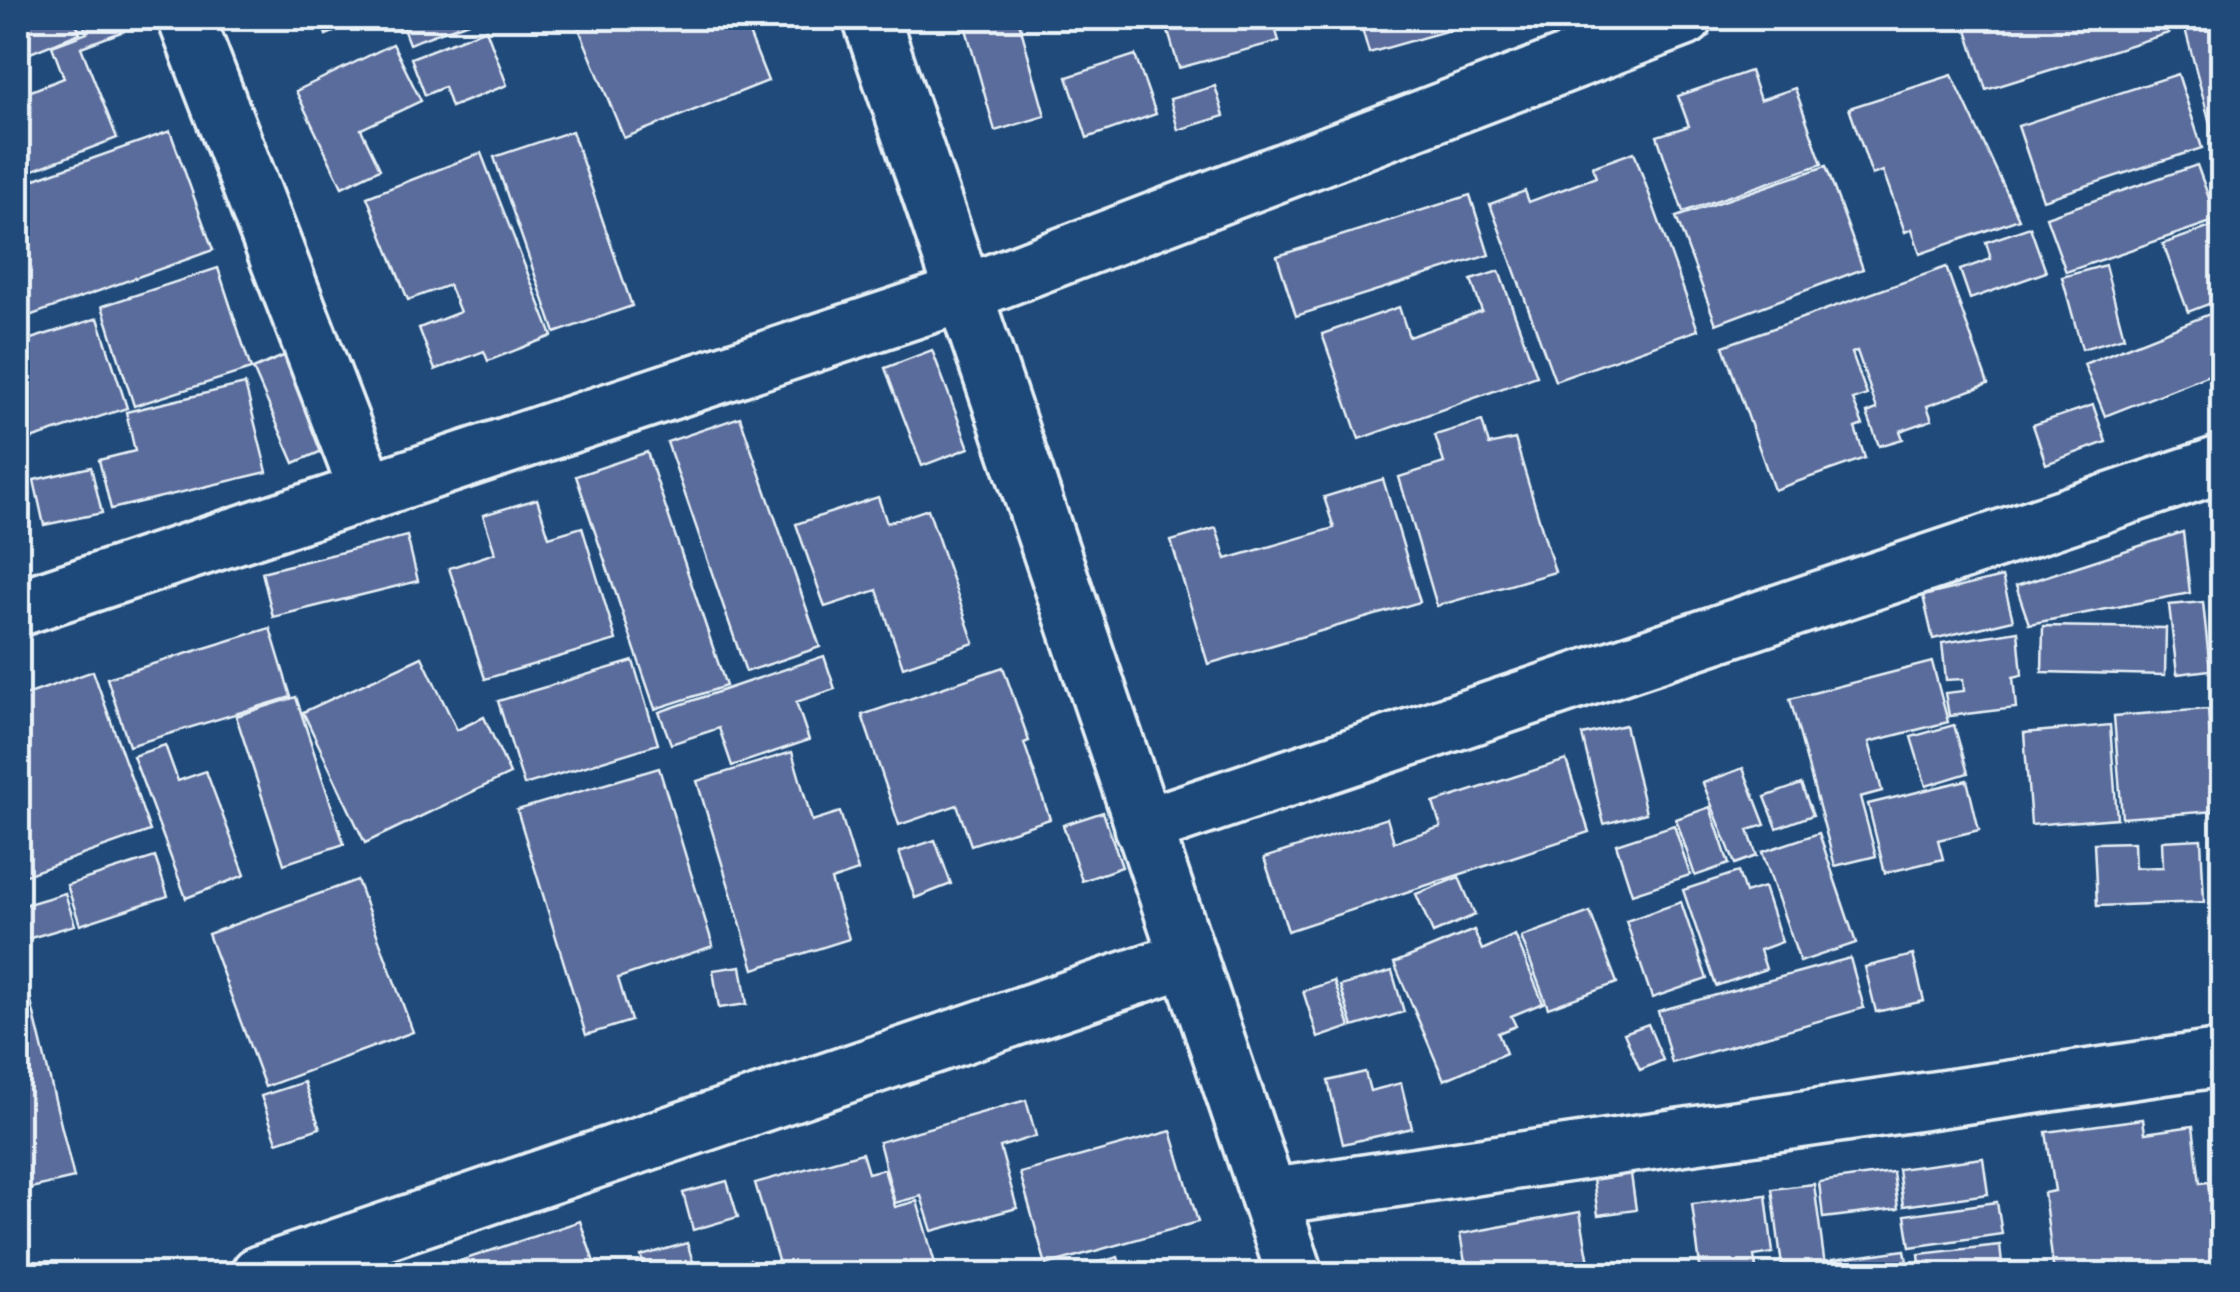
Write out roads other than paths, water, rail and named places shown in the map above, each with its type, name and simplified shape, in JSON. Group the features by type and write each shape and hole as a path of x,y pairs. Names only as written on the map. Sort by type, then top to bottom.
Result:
{"street":[{"path":"186,18 368,492"},
{"path":"871,18 1295,1274"},
{"path":"18,608 964,294 1685,18"},
{"path":"1144,828 2222,464"},
{"path":"259,1274 1187,959"},
{"path":"1269,1197 2222,1058"}]}
